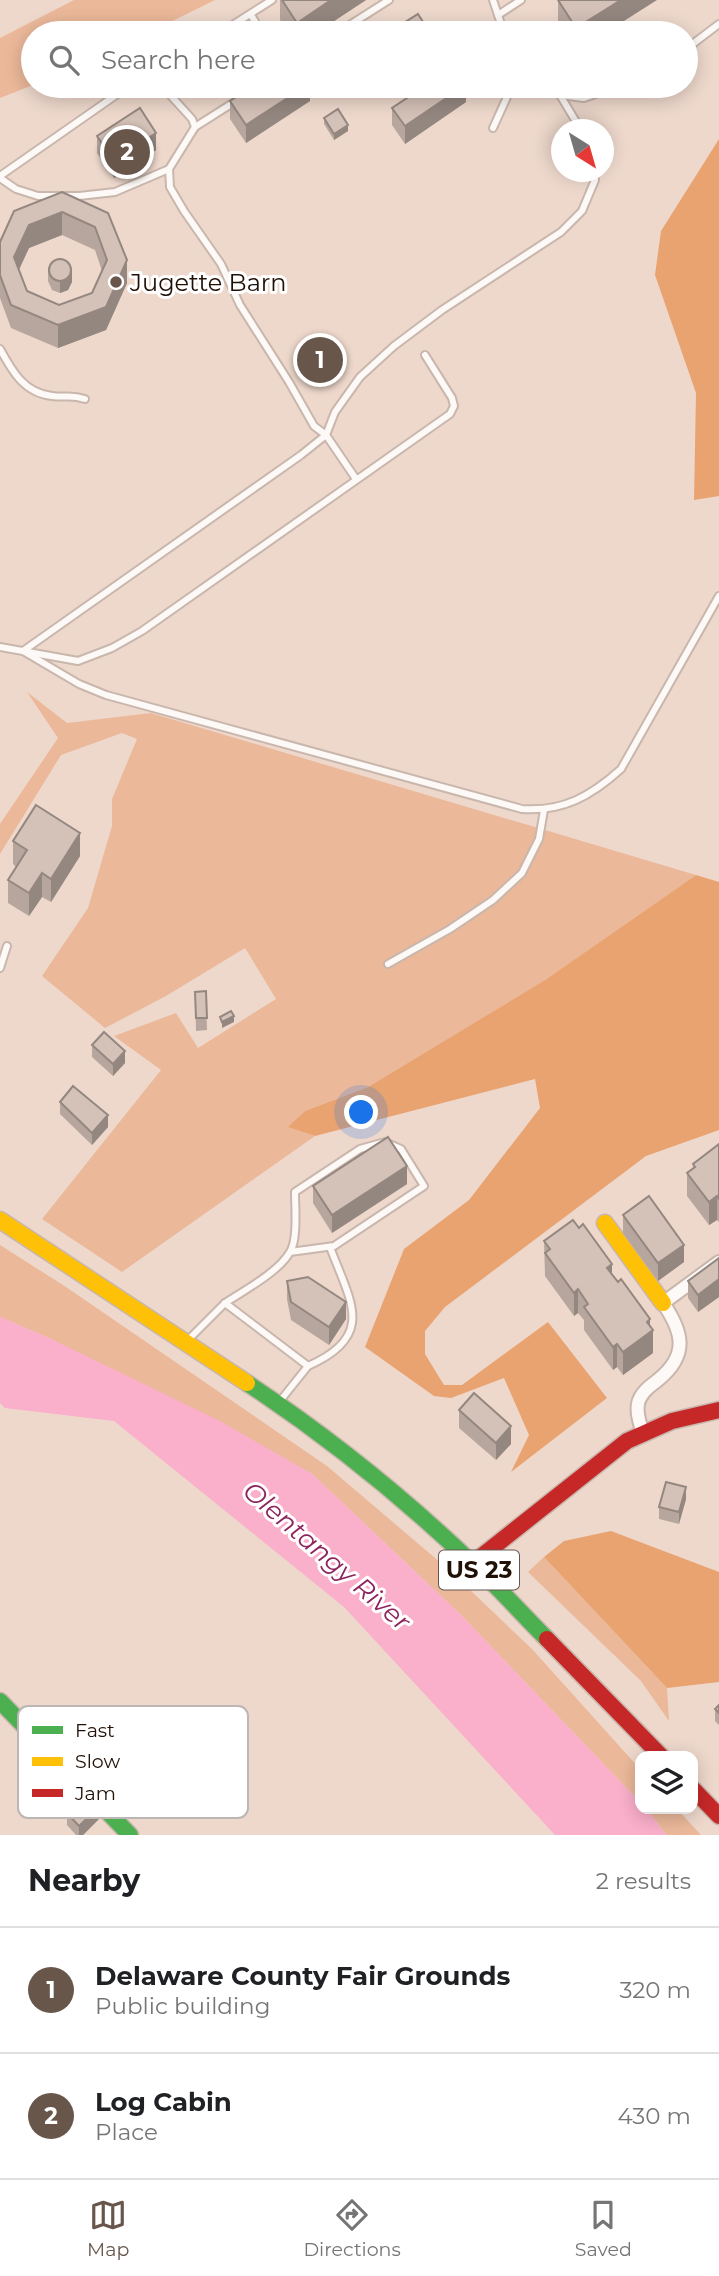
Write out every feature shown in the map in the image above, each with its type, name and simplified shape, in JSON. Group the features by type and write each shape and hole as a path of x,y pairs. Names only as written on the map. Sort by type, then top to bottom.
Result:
{"main road":[{"name":"US 23","path":"0,1220 278,1404 381,1482 473,1563 657,1751"},
{"path":"605,1223 663,1303"},
{"path":"473,1563 618,1447 642,1431 670,1421 719,1410"},
{"path":"0,1701 18,1720"},
{"path":"698,1794 719,1816"},
{"path":"114,1818 130,1835"}],"street":[{"path":"642,1431 637,1414 638,1402 644,1391 675,1362 679,1348 677,1323 663,1303 719,1262"}],"lane":[{"path":"241,21 272,0"},
{"path":"356,21 389,0"},
{"path":"493,0 500,21"},
{"path":"498,15 521,0"},
{"path":"251,15 255,21"},
{"path":"698,40 719,24"},
{"path":"112,98 0,177 16,189 38,196 116,192 169,169 195,127 239,98"},
{"path":"173,98 192,119 195,127"},
{"path":"494,128 507,98"},
{"path":"562,98 574,119"},
{"path":"169,169 170,187 220,264 240,305 314,426 326,435 356,479"},
{"path":"23,651 326,435 335,412 360,377 394,346 442,310 561,232 582,211 594,182"},
{"path":"0,349 13,373 29,390 52,396 72,395 85,399"},
{"path":"0,647 78,661 112,648 142,631 450,414 454,406 452,398 425,355"},
{"path":"23,651 79,684 106,695 522,809 544,810 580,798 601,787 621,769 719,596"},
{"path":"388,964 450,929 493,900 522,873 539,839 544,810"},
{"path":"0,968 7,946"},
{"path":"186,1342 225,1303 268,1275 290,1252 295,1228 295,1192 360,1149 386,1142 401,1149 424,1186 334,1246 290,1252"},
{"path":"278,1404 308,1366 338,1349 347,1338 354,1317 330,1247"},
{"path":"225,1303 308,1366"}],"shaded area":[{"path":"74,0 215,0 172,21 33,21"},
{"path":"21,27 21,90 0,98 0,38"},
{"path":"719,139 719,496 694,500 696,393 655,275 661,231"},
{"path":"27,692 67,723 151,713 696,875 545,980 368,1087 305,1111 289,1127 315,1136 122,1272 42,1219 161,1070 114,1036 176,1013 198,1048 276,999 245,948 166,996 105,1028 42,976 88,908 112,826 112,799 137,739 122,733 61,755 0,854 0,824 58,738"},
{"path":"696,875 719,882 719,1130 646,1156 445,1307 425,1331 425,1354 444,1385 462,1385 548,1322 607,1398 511,1472 529,1435 504,1378 451,1398 434,1396 365,1347 404,1249 469,1200 540,1108 535,1079 315,1136 288,1127 305,1111 368,1087 545,980"},
{"path":"0,1245 66,1287 327,1466 448,1569 532,1649 635,1763 635,1797 460,1614 312,1474 47,1337 0,1317"},
{"path":"611,1531 719,1572 719,1682 667,1688 544,1557 564,1541"},
{"path":"544,1557 667,1688 669,1721 641,1681 528,1572"},
{"path":"651,1814 682,1814 701,1835 666,1835"}],"water":[{"name":"Olentangy River","path":"0,1317 222,1422 312,1474 460,1614 635,1797 635,1814 651,1814 666,1835 555,1835 344,1607 114,1421 5,1408 0,1403"}],"building":[{"path":"282,0 331,0 300,21 296,21"},
{"path":"558,0 621,0 587,21 572,21"},
{"path":"418,14 422,21 407,21"},
{"path":"235,98 288,98 246,125 230,101"},
{"path":"407,98 446,98 405,126 392,108"},
{"path":"140,108 156,133 137,145 140,150 134,154 131,150 114,161 97,136"},
{"path":"338,109 348,125 334,134 324,118"},
{"path":"62,192 108,213 127,260 106,307 58,325 11,305 0,275 0,242 14,211","holes":["62,212 95,227 107,260 92,293 59,305 27,291 14,257 29,225"]},
{"path":"60,259 68,262 71,270 68,278 60,281 52,278 49,270 52,262"},
{"path":"36,805 80,833 51,879 42,873 29,893 8,880 27,850 13,841"},
{"path":"206,991 207,1018 196,1018 195,992"},
{"path":"231,1011 234,1016 222,1022 220,1017"},
{"path":"104,1032 125,1051 113,1064 92,1045"},
{"path":"73,1086 108,1115 92,1133 60,1102"},
{"path":"388,1137 407,1166 332,1215 313,1186"},
{"path":"719,1144 719,1199 717,1196 709,1202 687,1173 695,1167 693,1164"},
{"path":"649,1196 684,1245 658,1263 623,1215"},
{"path":"573,1220 579,1228 583,1224 612,1264 607,1268 618,1282 621,1279 650,1319 647,1322 653,1330 623,1352 617,1344 613,1347 584,1307 588,1304 578,1289 574,1293 545,1253 550,1249 544,1241"},
{"path":"719,1258 719,1279 698,1295 688,1281"},
{"path":"308,1277 346,1302 329,1327 291,1302 287,1281"},
{"path":"474,1393 511,1426 496,1443 459,1410"},
{"path":"666,1482 686,1487 679,1512 659,1507"},
{"path":"72,1818 87,1818 79,1826"}],"traffic: fast":[{"path":"247,1383 306,1424 392,1491 482,1572 547,1639"},
{"path":"0,1701 18,1720"},
{"path":"114,1818 130,1835"}],"traffic: slow":[{"path":"0,1220 247,1383"},
{"path":"605,1223 663,1303"}],"traffic: jam":[{"path":"473,1563 627,1441 672,1421 719,1410"},
{"path":"547,1639 656,1751"},
{"path":"698,1794 719,1816"}],"place":[{"name":"Log Cabin","path":"127,152"},
{"name":"Jugette Barn","path":"116,282"},
{"name":"Delaware County Fair Grounds","path":"320,360"}]}
